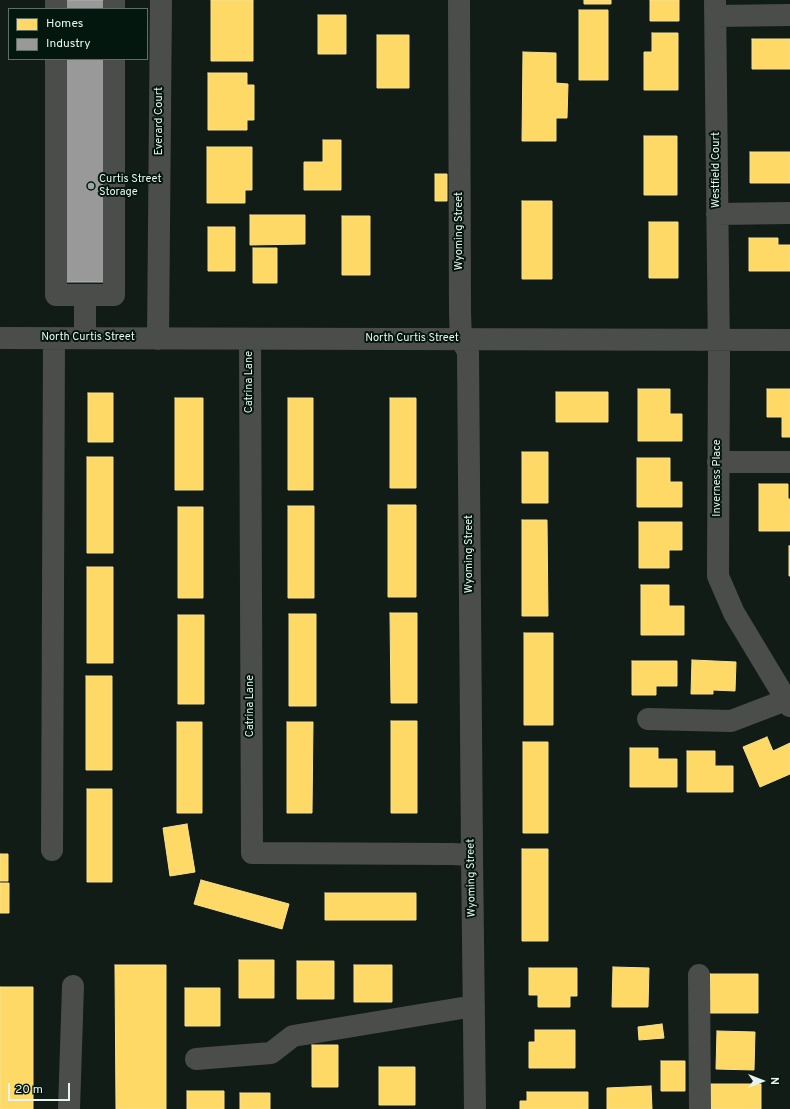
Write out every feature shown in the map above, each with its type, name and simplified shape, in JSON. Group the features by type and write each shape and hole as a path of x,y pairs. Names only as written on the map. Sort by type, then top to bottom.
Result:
{"street":[{"name":"Everard Court","path":"158,339 161,0"},
{"name":"Wyoming Street","path":"459,0 459,147 462,339 468,352 472,855 476,1109"},
{"path":"716,8 790,15"},
{"name":"Westfield Court","path":"716,8 718,340"},
{"path":"56,60 56,295 85,296 114,295 114,60"},
{"path":"717,214 790,213"},
{"path":"85,296 85,338"},
{"name":"North Curtis Street","path":"0,338 790,340"},
{"path":"44,338 52,850"},
{"name":"Catrina Lane","path":"250,339 252,853 472,855"},
{"name":"Inverness Place","path":"718,340 718,576 734,613 788,703"},
{"path":"718,462 790,462"},
{"path":"648,718 731,721 788,703"},
{"path":"699,975 700,1109"},
{"path":"69,1109 73,986"},
{"path":"196,1058 271,1053 293,1036 474,1006"}],"building: Homes":[{"path":"211,0 253,0 253,61 211,61"},
{"path":"584,0 611,0 611,4 584,4"},
{"path":"650,0 679,0 679,21 650,21"},
{"path":"579,10 608,10 608,80 579,80"},
{"path":"318,15 346,15 346,54 318,54"},
{"path":"652,33 678,33 678,90 644,90 644,52 652,52"},
{"path":"377,35 409,35 409,88 377,88"},
{"path":"752,39 790,39 790,69 752,69"},
{"path":"523,52 556,53 556,83 568,84 567,118 556,118 556,141 522,141"},
{"path":"208,73 247,73 247,85 254,85 254,120 247,120 247,130 208,130"},
{"path":"644,136 677,136 677,195 644,195"},
{"path":"323,140 341,140 341,190 304,190 304,162 323,162"},
{"path":"207,147 252,147 252,190 245,190 245,203 207,203"},
{"path":"750,152 790,152 790,183 750,183"},
{"path":"435,174 447,174 447,201 435,201"},
{"path":"522,201 552,201 552,279 522,279"},
{"path":"250,215 305,215 305,244 250,245"},
{"path":"342,216 370,216 370,275 342,275"},
{"path":"649,222 678,222 678,278 649,278"},
{"path":"208,227 235,227 235,271 208,271"},
{"path":"749,238 778,238 778,245 790,245 790,271 749,271"},
{"path":"253,248 277,248 277,283 253,283"},
{"path":"638,389 670,389 670,414 682,414 682,441 638,441"},
{"path":"767,389 790,389 790,437 782,437 782,417 767,417"},
{"path":"556,392 608,392 608,422 556,422"},
{"path":"88,393 113,393 113,442 88,442"},
{"path":"175,398 203,398 203,490 175,490"},
{"path":"288,398 313,398 313,490 288,490"},
{"path":"390,398 416,398 416,488 390,488"},
{"path":"522,452 548,452 548,503 522,503"},
{"path":"87,457 113,457 113,553 87,553"},
{"path":"637,458 670,458 670,482 682,482 682,507 637,507"},
{"path":"759,484 788,484 788,499 790,499 790,531 759,531"},
{"path":"388,505 416,505 416,597 388,597"},
{"path":"288,506 314,506 314,598 288,598"},
{"path":"178,507 203,507 203,598 178,598"},
{"path":"522,520 547,520 548,616 522,616"},
{"path":"639,522 682,522 682,550 669,550 669,568 639,568"},
{"path":"790,546 790,576 789,576"},
{"path":"87,567 113,567 113,663 87,663"},
{"path":"641,585 669,585 669,606 684,606 684,635 641,635"},
{"path":"390,613 417,613 417,703 391,703"},
{"path":"289,614 316,614 316,706 289,706"},
{"path":"178,615 204,615 204,704 178,704"},
{"path":"524,633 553,633 553,725 524,725"},
{"path":"692,660 736,662 735,691 713,690 713,694 691,694"},
{"path":"632,661 677,661 677,686 656,686 656,695 632,695"},
{"path":"86,676 112,676 112,770 86,770"},
{"path":"391,721 417,721 417,813 391,813"},
{"path":"177,722 202,722 202,813 177,813"},
{"path":"287,722 313,722 312,813 287,813"},
{"path":"767,737 773,751 790,743 790,774 760,787 743,747"},
{"path":"523,742 548,742 548,833 523,833"},
{"path":"630,748 658,748 658,759 677,759 677,787 630,787"},
{"path":"687,751 715,751 715,766 733,766 733,792 687,792"},
{"path":"87,789 112,789 112,882 87,882"},
{"path":"187,824 195,872 170,876 163,828"},
{"path":"522,849 548,849 548,941 522,941"},
{"path":"0,854 8,854 8,881 0,881"},
{"path":"201,880 289,904 282,929 194,904"},
{"path":"0,883 9,883 9,913 0,913"},
{"path":"325,893 416,893 416,920 325,920"},
{"path":"239,960 274,960 274,998 239,998"},
{"path":"297,961 334,961 334,999 297,999"},
{"path":"115,965 166,965 166,1109 116,1109"},
{"path":"354,965 392,965 392,1002 354,1002"},
{"path":"613,967 649,968 648,1007 612,1007"},
{"path":"529,968 577,968 577,996 570,996 570,1007 538,1007 538,995 529,995"},
{"path":"710,974 758,974 758,1013 710,1013"},
{"path":"0,987 33,987 33,1109 0,1109"},
{"path":"185,988 220,988 220,1026 185,1026"},
{"path":"662,1024 664,1038 639,1040 638,1027"},
{"path":"535,1030 575,1030 575,1068 529,1068 529,1042 535,1042"},
{"path":"717,1031 755,1032 754,1070 716,1069"},
{"path":"312,1045 338,1045 338,1087 312,1087"},
{"path":"661,1061 685,1061 685,1091 661,1091"},
{"path":"379,1067 415,1067 415,1105 379,1105"},
{"path":"710,1084 761,1084 761,1109 710,1109"},
{"path":"651,1086 652,1109 607,1109 607,1088"},
{"path":"187,1091 224,1091 224,1109 187,1109"},
{"path":"527,1092 588,1092 588,1109 520,1109 520,1101 527,1101"},
{"path":"240,1093 270,1093 270,1109 240,1109"}],"building: Industry":[{"path":"65,0 104,0 104,8 65,8"},
{"path":"65,60 104,60 104,282 65,282"}],"place":[{"name":"Curtis Street Storage","path":"91,186"}]}
